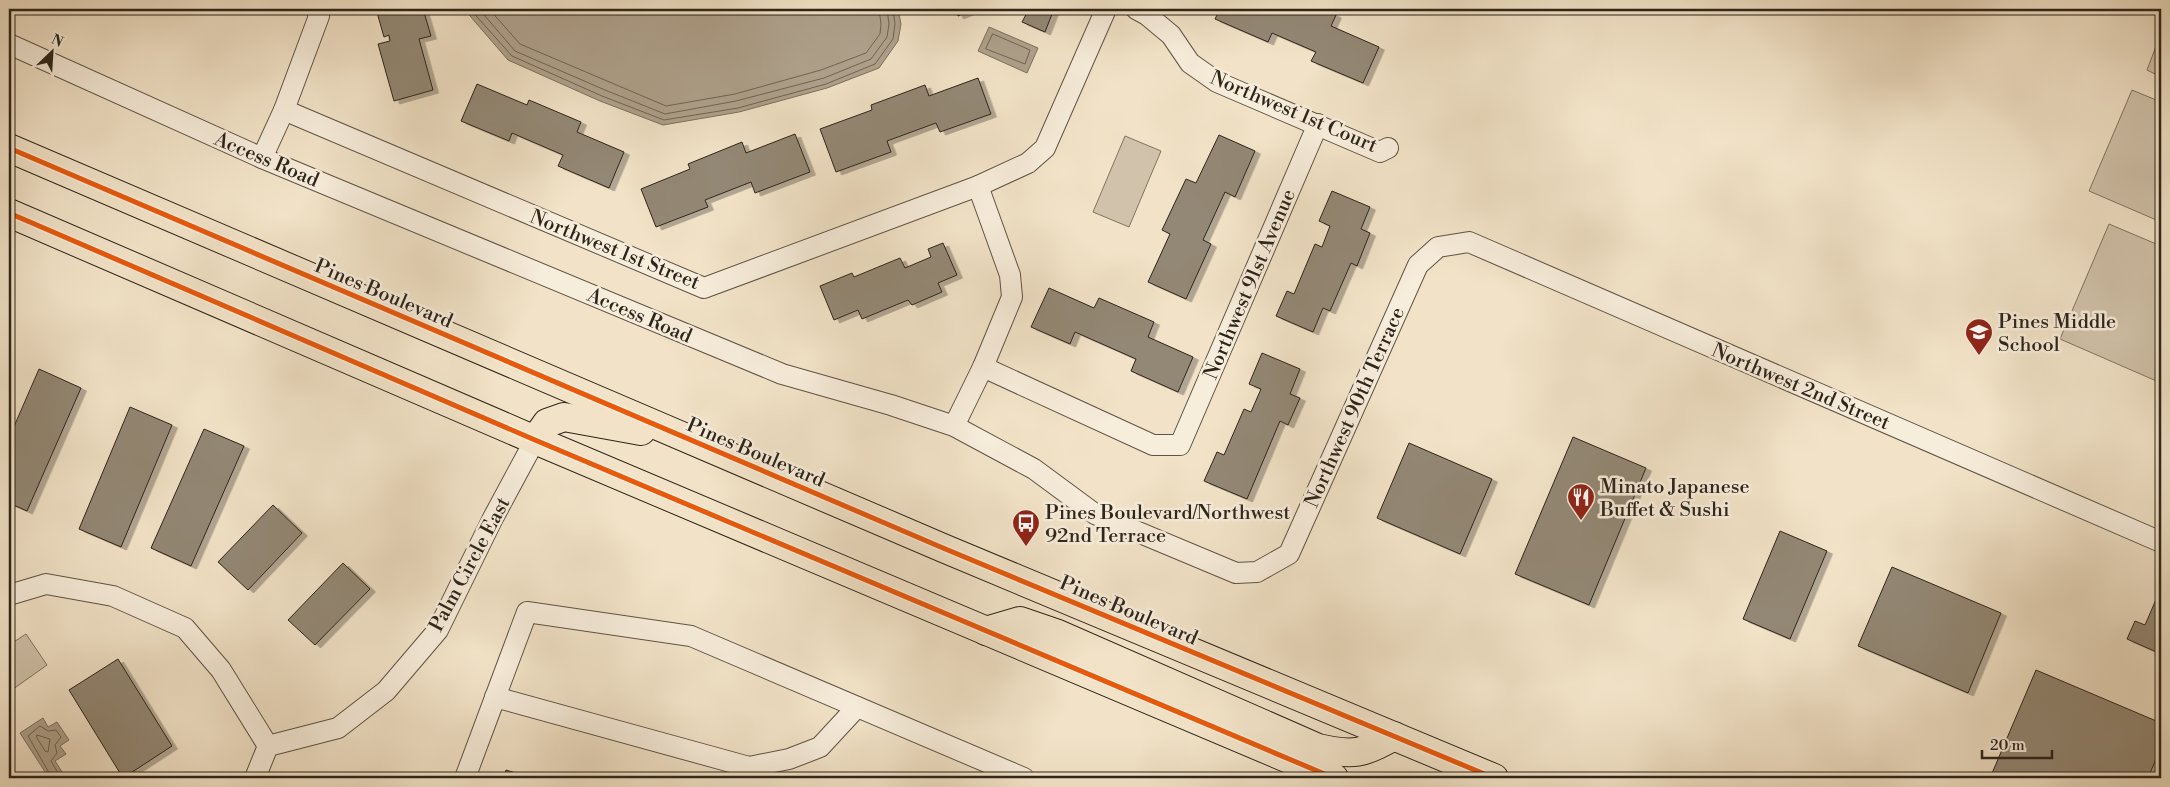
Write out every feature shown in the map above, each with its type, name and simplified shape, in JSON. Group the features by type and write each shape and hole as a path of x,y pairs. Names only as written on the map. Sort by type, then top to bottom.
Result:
{"highway":[{"name":"Pines Boulevard","path":"9,148 689,440 1494,778"},
{"path":"9,213 535,440 1334,778"},
{"path":"535,440 547,423 564,417 689,440"},
{"path":"986,631 1020,621 1058,634 1318,748 1344,754 1360,753 1374,748 1394,736"}],"street":[{"path":"262,158 284,110 319,16 316,9"},
{"name":"Northwest 1st Street","path":"284,110 704,288 978,186 1028,163 1045,148 1106,9"},
{"name":"Northwest 1st Court","path":"1136,9 1147,15 1171,35 1190,63 1216,82 1380,152 1388,148"},
{"name":"Access Road","path":"9,44 262,158 782,374 891,405 954,426 1034,469 1095,514 1236,573 1257,572 1270,566"},
{"name":"Northwest 91st Avenue","path":"983,367 1153,445 1180,444 1318,124"},
{"path":"954,426 983,367 1012,297 1010,274 978,186"},
{"name":"Northwest 2nd Street","path":"1438,247 1468,242 2161,542"},
{"name":"Northwest 90th Terrace","path":"1270,566 1289,554 1418,265 1438,247"},
{"name":"Palm Circle East","path":"268,746 338,728 386,691 438,630 493,518 535,440"},
{"path":"9,595 46,584 113,596 185,628 220,670 268,746 255,778"},
{"path":"465,778 527,612 691,636 1024,778"},
{"path":"495,697 749,767 789,759 820,747 856,707"}],"shaded area":[{"path":"2161,33 2161,77 2147,70"},
{"path":"2132,90 2161,102 2161,222 2089,191"},
{"path":"1125,136 1161,151 1129,227 1093,212"},
{"path":"2109,224 2161,246 2161,383 2060,339"},
{"path":"26,634 47,665 9,692 9,645"}],"water":[{"path":"464,9 898,9 901,24 898,41 879,68 827,88 739,112 663,125 600,101 508,60"},
{"path":"989,27 1038,48 1027,73 978,51"},
{"path":"43,718 48,727 57,722 69,740 60,746 66,754 55,761 66,778 49,778 20,733"}],"building":[{"path":"376,9 423,9 431,36 419,39 433,90 394,101 378,44 390,41 389,35 384,37"},
{"path":"955,9 975,9 958,16"},
{"path":"1029,9 1054,9 1045,32 1022,22"},
{"path":"1220,9 1322,9 1336,15 1331,26 1379,47 1363,83 1311,61 1316,52 1272,33 1268,42 1215,19"},
{"path":"978,78 991,114 940,132 936,123 887,141 891,152 836,172 820,129 872,110 871,105 925,85 929,96"},
{"path":"477,84 527,105 529,100 581,122 577,132 624,152 609,188 558,166 563,155 512,133 509,141 461,121"},
{"path":"795,134 810,172 755,193 751,182 705,200 708,207 656,227 641,189 690,169 688,164 742,142 746,153"},
{"path":"1219,135 1255,151 1235,197 1225,192 1203,240 1211,244 1186,299 1148,282 1170,234 1162,230 1186,179 1196,183"},
{"path":"1332,191 1370,207 1361,229 1370,233 1357,266 1351,263 1330,311 1323,308 1313,332 1276,316 1287,291 1294,294 1315,244 1322,247 1330,226 1319,221"},
{"path":"943,243 957,275 938,283 942,292 912,305 908,300 862,319 858,310 834,320 820,286 852,273 854,277 900,258 905,268 931,257 928,249"},
{"path":"1049,288 1094,308 1099,298 1154,322 1148,337 1193,357 1178,392 1131,371 1136,359 1075,332 1070,344 1031,327"},
{"path":"1262,353 1300,369 1290,394 1300,398 1288,425 1280,421 1247,499 1204,481 1217,452 1224,455 1244,409 1251,412 1261,389 1249,384"},
{"path":"39,369 81,388 27,511 9,503 9,438"},
{"path":"130,407 172,425 121,547 79,529"},
{"path":"204,429 244,446 191,566 151,548"},
{"name":"Minato Japanese Buffet & Sushi","path":"1573,437 1646,468 1589,605 1515,574"},
{"path":"1409,443 1492,479 1460,554 1377,518"},
{"path":"273,505 302,533 248,590 218,562"},
{"path":"1780,531 1827,551 1790,639 1743,619"},
{"path":"343,563 370,589 315,645 288,620"},
{"path":"1892,567 2001,613 1968,693 1858,646"},
{"path":"2161,588 2161,654 2127,639 2135,621 2145,625"},
{"path":"118,659 172,746 123,778 69,690"},
{"path":"2036,670 2161,723 2161,747 2148,778 1990,778"},
{"path":"506,770 532,778 504,778"}],"cycle path":[{"path":"9,148 943,548 1494,778"},
{"path":"9,213 535,440 1334,778"}],"place":[{"name":"Pines Middle School","path":"1979,356"},
{"name":"Minato Japanese Buffet & Sushi","path":"1581,521"},
{"name":"Pines Boulevard/Northwest 92nd Terrace","path":"1026,547"}]}
